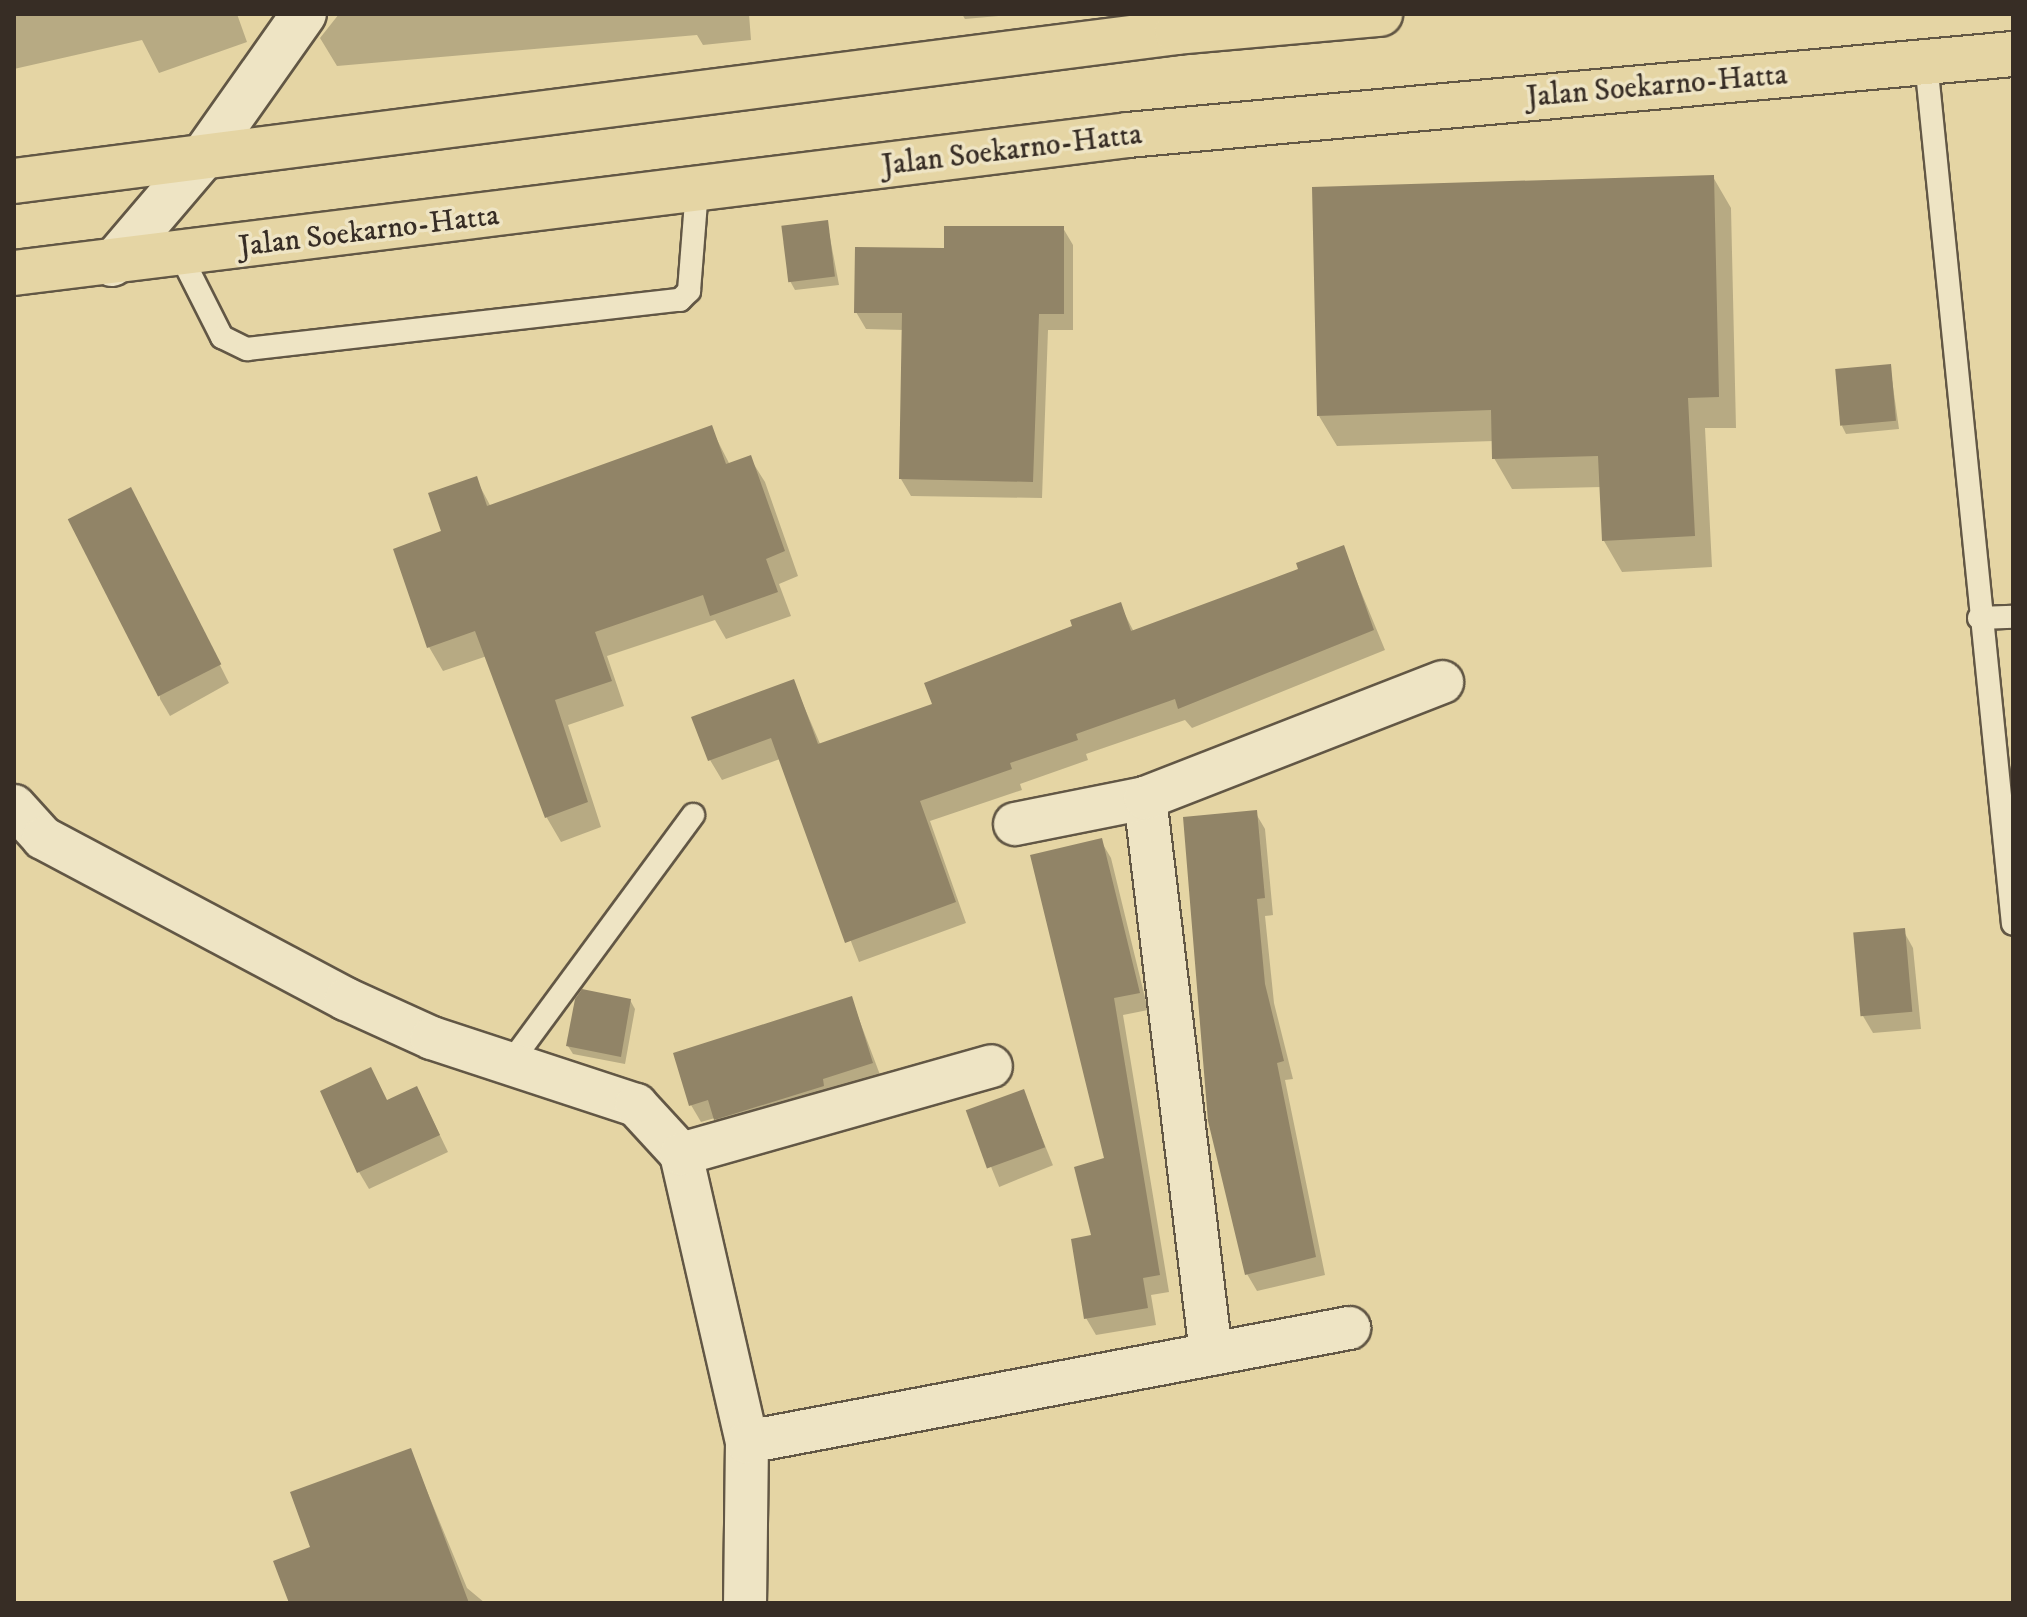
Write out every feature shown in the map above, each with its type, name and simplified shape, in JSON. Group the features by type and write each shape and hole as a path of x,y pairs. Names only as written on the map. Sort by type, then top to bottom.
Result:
{"highway":[{"path":"14,181 1177,32 1380,14"},
{"name":"Jalan Soekarno-Hatta","path":"14,273 181,256 1128,135 2013,54"}],"main road":[{"path":"112,264 203,157 304,14"}],"street":[{"path":"1015,824 1145,798 1442,682"},
{"path":"1145,798 1211,1354"},
{"path":"14,806 43,838 346,999 432,1038 636,1105 681,1154 747,1442 745,1603"},
{"path":"681,1154 991,1066"},
{"path":"747,1442 1349,1328"}],"lane":[{"path":"1926,62 1979,618 2013,924"},
{"path":"181,256 222,337 247,349 680,300 689,291 697,190"},
{"path":"1979,618 2013,617"},
{"path":"511,1062 693,815"}],"building":[{"path":"1714,175 1719,397 1688,398 1695,536 1602,541 1598,456 1492,459 1491,410 1317,416 1312,187"},
{"path":"828,220 835,277 788,282 781,226"},
{"path":"944,226 1064,226 1064,314 1039,314 1033,482 899,479 902,313 854,313 855,247 944,248"},
{"path":"1891,364 1896,421 1840,426 1835,369"},
{"path":"712,425 726,464 751,455 785,551 766,559 778,592 710,616 703,595 595,632 612,681 555,700 588,802 545,818 475,631 427,648 393,549 441,531 428,493 477,476 487,506"},
{"path":"131,487 221,664 158,697 68,519"},
{"path":"1344,545 1374,630 1178,709 1175,699 1076,734 1078,740 1010,763 1012,769 920,801 956,902 845,943 771,738 708,761 691,717 794,679 818,744 932,704 924,683 1072,626 1070,620 1121,602 1131,631 1298,569 1296,563"},
{"path":"1257,810 1265,898 1257,899 1265,984 1284,1061 1277,1063 1316,1257 1245,1275 1208,1121 1183,817"},
{"path":"1102,838 1140,993 1114,998 1160,1275 1143,1278 1148,1308 1084,1319 1071,1239 1091,1235 1074,1167 1104,1158 1030,855"},
{"path":"1905,928 1912,1012 1861,1016 1853,933"},
{"path":"582,989 631,999 621,1057 566,1046 575,999"},
{"path":"852,996 873,1063 823,1079 824,1086 714,1120 708,1100 689,1106 673,1053"},
{"path":"371,1067 387,1100 417,1086 440,1135 357,1173 320,1091"},
{"path":"1024,1089 1045,1147 987,1168 966,1110"},
{"path":"411,1448 469,1603 289,1603 273,1561 310,1547 290,1492"}]}
